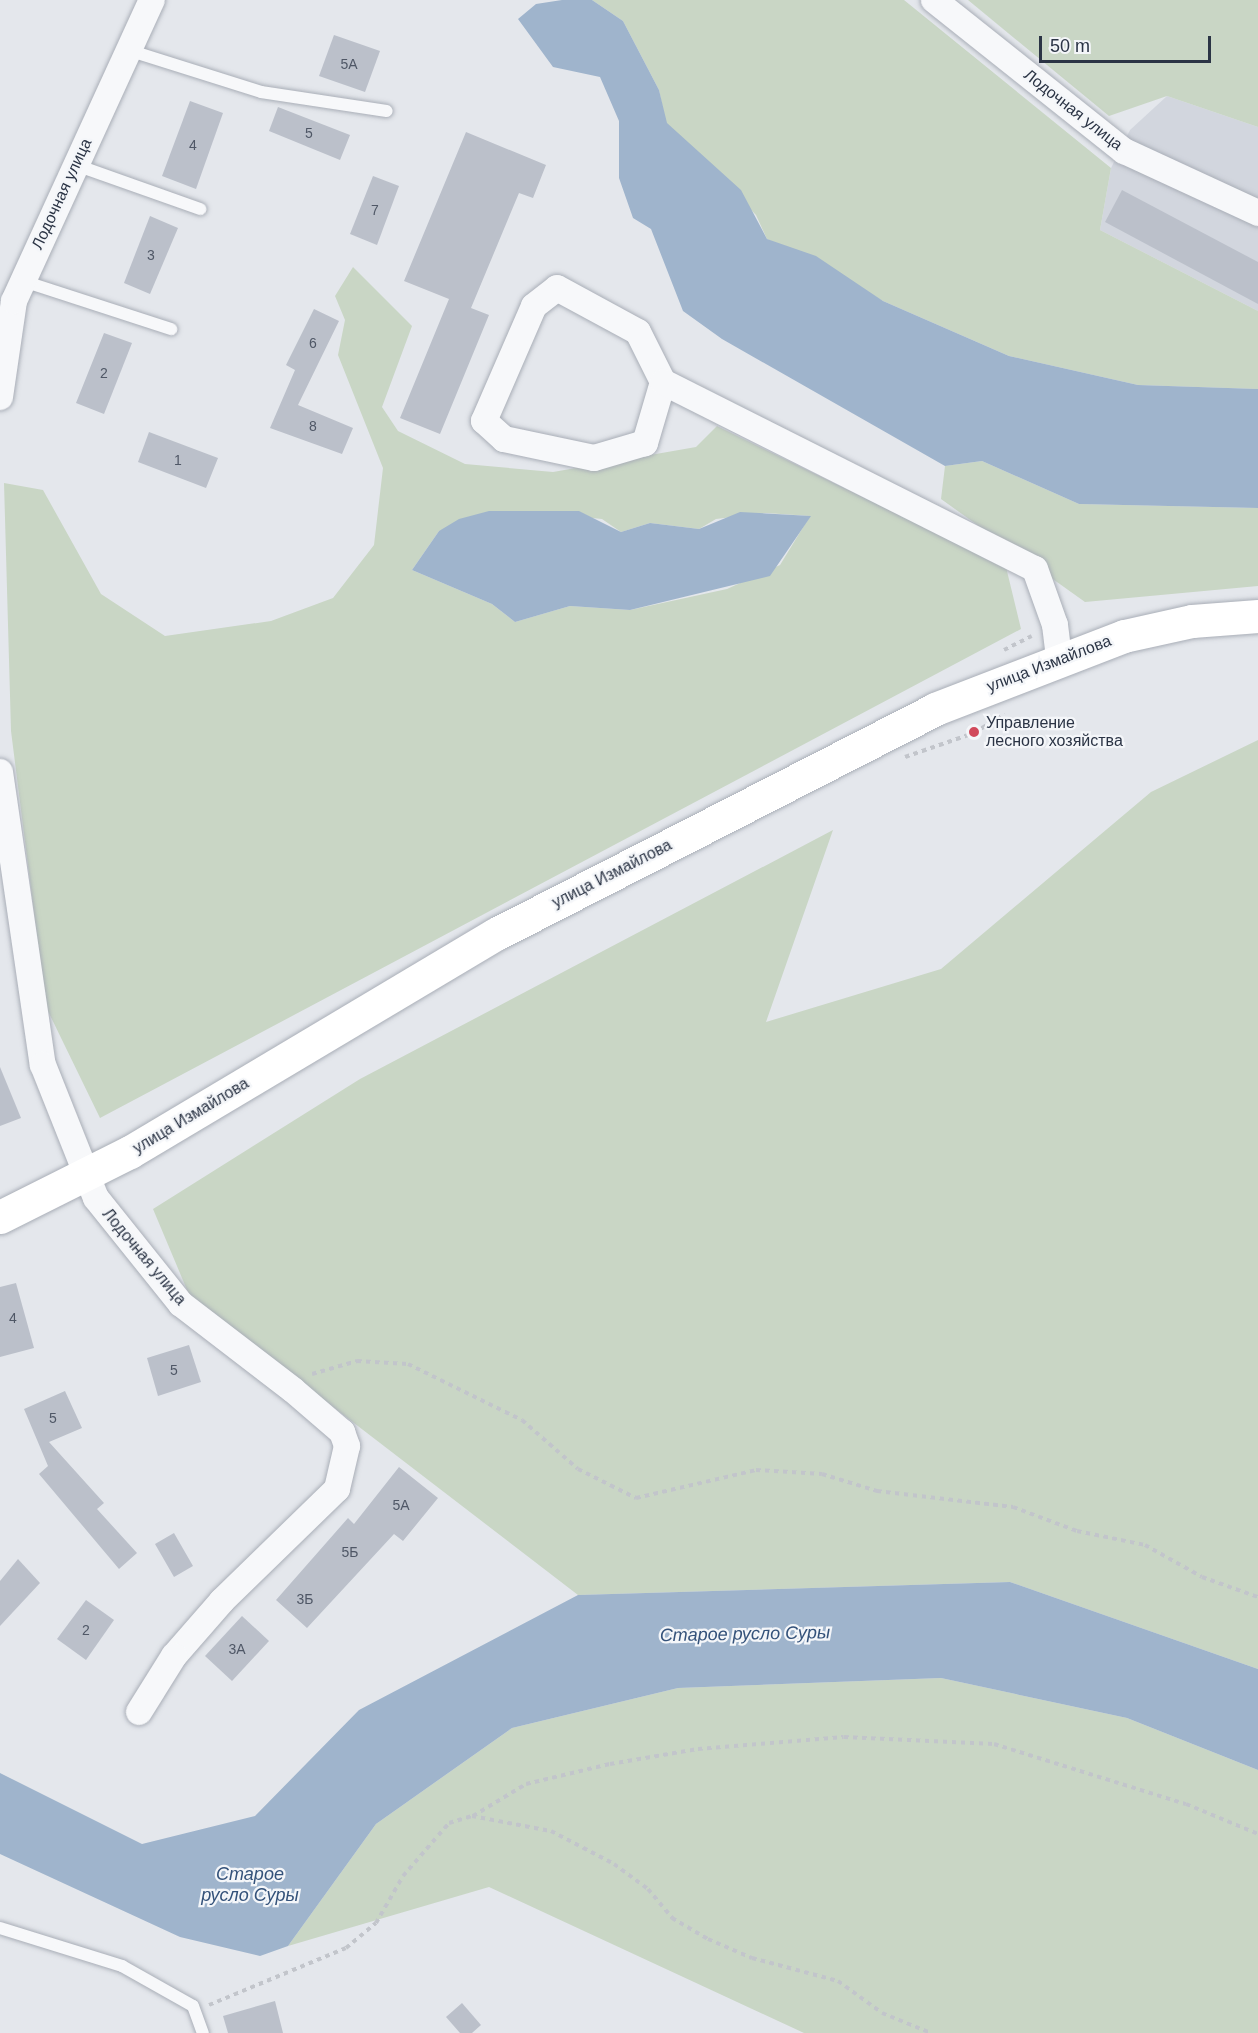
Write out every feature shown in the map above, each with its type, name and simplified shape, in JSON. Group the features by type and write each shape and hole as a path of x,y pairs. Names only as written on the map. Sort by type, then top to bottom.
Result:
{"main road":[{"name":"улица Измайлова","path":"0,1217 87,1176 496,934 883,735 1059,659 1124,636 1192,621 1258,616"}],"street":[{"name":"Лодочная улица","path":"0,397 14,301 152,0"},
{"name":"Лодочная улица","path":"934,0 1124,151 1258,213"},
{"path":"663,382 645,443 594,458 504,439 484,421 534,306 557,288 638,332 663,382 1035,569 1055,625 1059,659"},
{"name":"Лодочная улица","path":"0,772 44,1065 87,1176 104,1212 181,1304 293,1390 342,1432 347,1446 337,1490 222,1600 174,1656 139,1712"}],"lane":[{"path":"128,50 261,92 387,111"},
{"path":"76,165 200,209"},
{"path":"23,281 171,329"},
{"path":"0,1928 122,1966 193,2006 202,2033"}],"path":[{"path":"900,757 974,733 1009,711"},
{"path":"293,1390 313,1373 357,1361 408,1364 522,1420 578,1470 636,1498 756,1470 822,1474 877,1491 1013,1507 1077,1531 1145,1545 1202,1578 1258,1597"},
{"path":"193,2006 220,2005 346,1948 376,1923 403,1876 449,1823 472,1816 526,1784 610,1764 698,1749 844,1737 994,1744 1186,1804 1258,1834"},
{"path":"472,1816 551,1831 614,1864 648,1889 672,1918 708,1939 752,1958 838,1981 882,2013 931,2033"}],"shaded area":[{"path":"1167,96 1258,127 1258,311 1100,230 1111,168 1130,130"}],"green space":[{"path":"592,0 904,0 1111,168 1100,230 1258,311 1258,389 1138,385 1009,356 883,301 767,239 756,215 666,123 659,90 623,21"},
{"path":"968,0 1258,0 1258,127 1167,96 1109,116"},
{"path":"353,267 412,326 382,407 398,431 465,464 553,472 696,447 717,426 1006,567 1021,629 100,1118 46,1007 11,731 4,483 43,490 101,594 165,636 271,621 333,598 374,545 383,468 338,355 345,320 335,296","holes":["526,511 602,519 621,532 650,523 699,529 716,519 766,513 810,516 780,565 727,589 630,610 570,606 515,622 492,604 412,570 439,531"]},
{"path":"982,461 1079,504 1258,508 1258,586 1085,602 941,499 945,466"},
{"path":"1258,740 1258,1669 1010,1582 578,1595 190,1297 153,1209 360,1079 833,830 766,1022 941,969 1151,792"},
{"path":"941,1678 1127,1718 1258,1770 1258,2033 804,2033 489,1887 288,1946 376,1824 512,1728 678,1688"}],"water":[{"path":"562,0 592,0 623,21 659,90 667,123 741,190 767,239 816,256 883,301 1009,356 1138,385 1258,389 1258,508 1079,504 982,461 945,466 722,339 683,311 651,229 633,218 619,178 619,121 600,77 553,67 518,19 536,4"},
{"path":"489,511 579,511 621,532 650,523 699,529 740,512 811,516 770,576 630,610 570,606 515,622 492,604 412,570 439,531 459,519"},
{"name":"Старое русло Суры","path":"1010,1582 1258,1669 1258,1770 1127,1718 941,1678 678,1688 512,1728 376,1824 288,1946 260,1956 180,1937 0,1854 0,1773 142,1844 255,1816 359,1710 578,1595"}],"building":[{"path":"334,35 380,51 365,92 319,76"},
{"path":"190,101 223,113 196,189 162,176"},
{"path":"278,107 350,135 340,160 269,131"},
{"path":"466,132 546,165 533,198 519,193 471,308 489,315 440,434 400,418 449,299 404,281"},
{"path":"373,176 399,186 377,245 350,234"},
{"path":"1122,190 1258,262 1258,304 1105,222"},
{"path":"150,216 178,228 150,294 124,283"},
{"path":"314,309 339,321 298,405 353,428 342,454 270,428 295,370 286,365"},
{"path":"104,333 132,343 104,414 76,403"},
{"path":"149,432 218,458 206,488 138,462"},
{"path":"0,1067 21,1118 0,1126"},
{"path":"16,1283 34,1348 0,1357 0,1287"},
{"path":"189,1345 201,1382 158,1396 147,1358"},
{"path":"65,1391 82,1428 49,1442 104,1503 97,1509 137,1553 119,1569 39,1474 48,1466 24,1409"},
{"path":"399,1467 438,1498 403,1541 394,1534 307,1628 276,1600 348,1518 354,1524"},
{"path":"174,1533 193,1566 174,1577 155,1544"},
{"path":"18,1559 40,1583 0,1626 0,1581"},
{"path":"86,1600 114,1620 86,1660 57,1639"},
{"path":"242,1616 269,1641 232,1681 205,1656"},
{"path":"275,2001 283,2033 228,2033 223,2016"},
{"path":"462,2003 481,2025 472,2033 460,2033 446,2017"}],"place":[{"name":"Управление лесного хозяйства","path":"974,732"}]}
